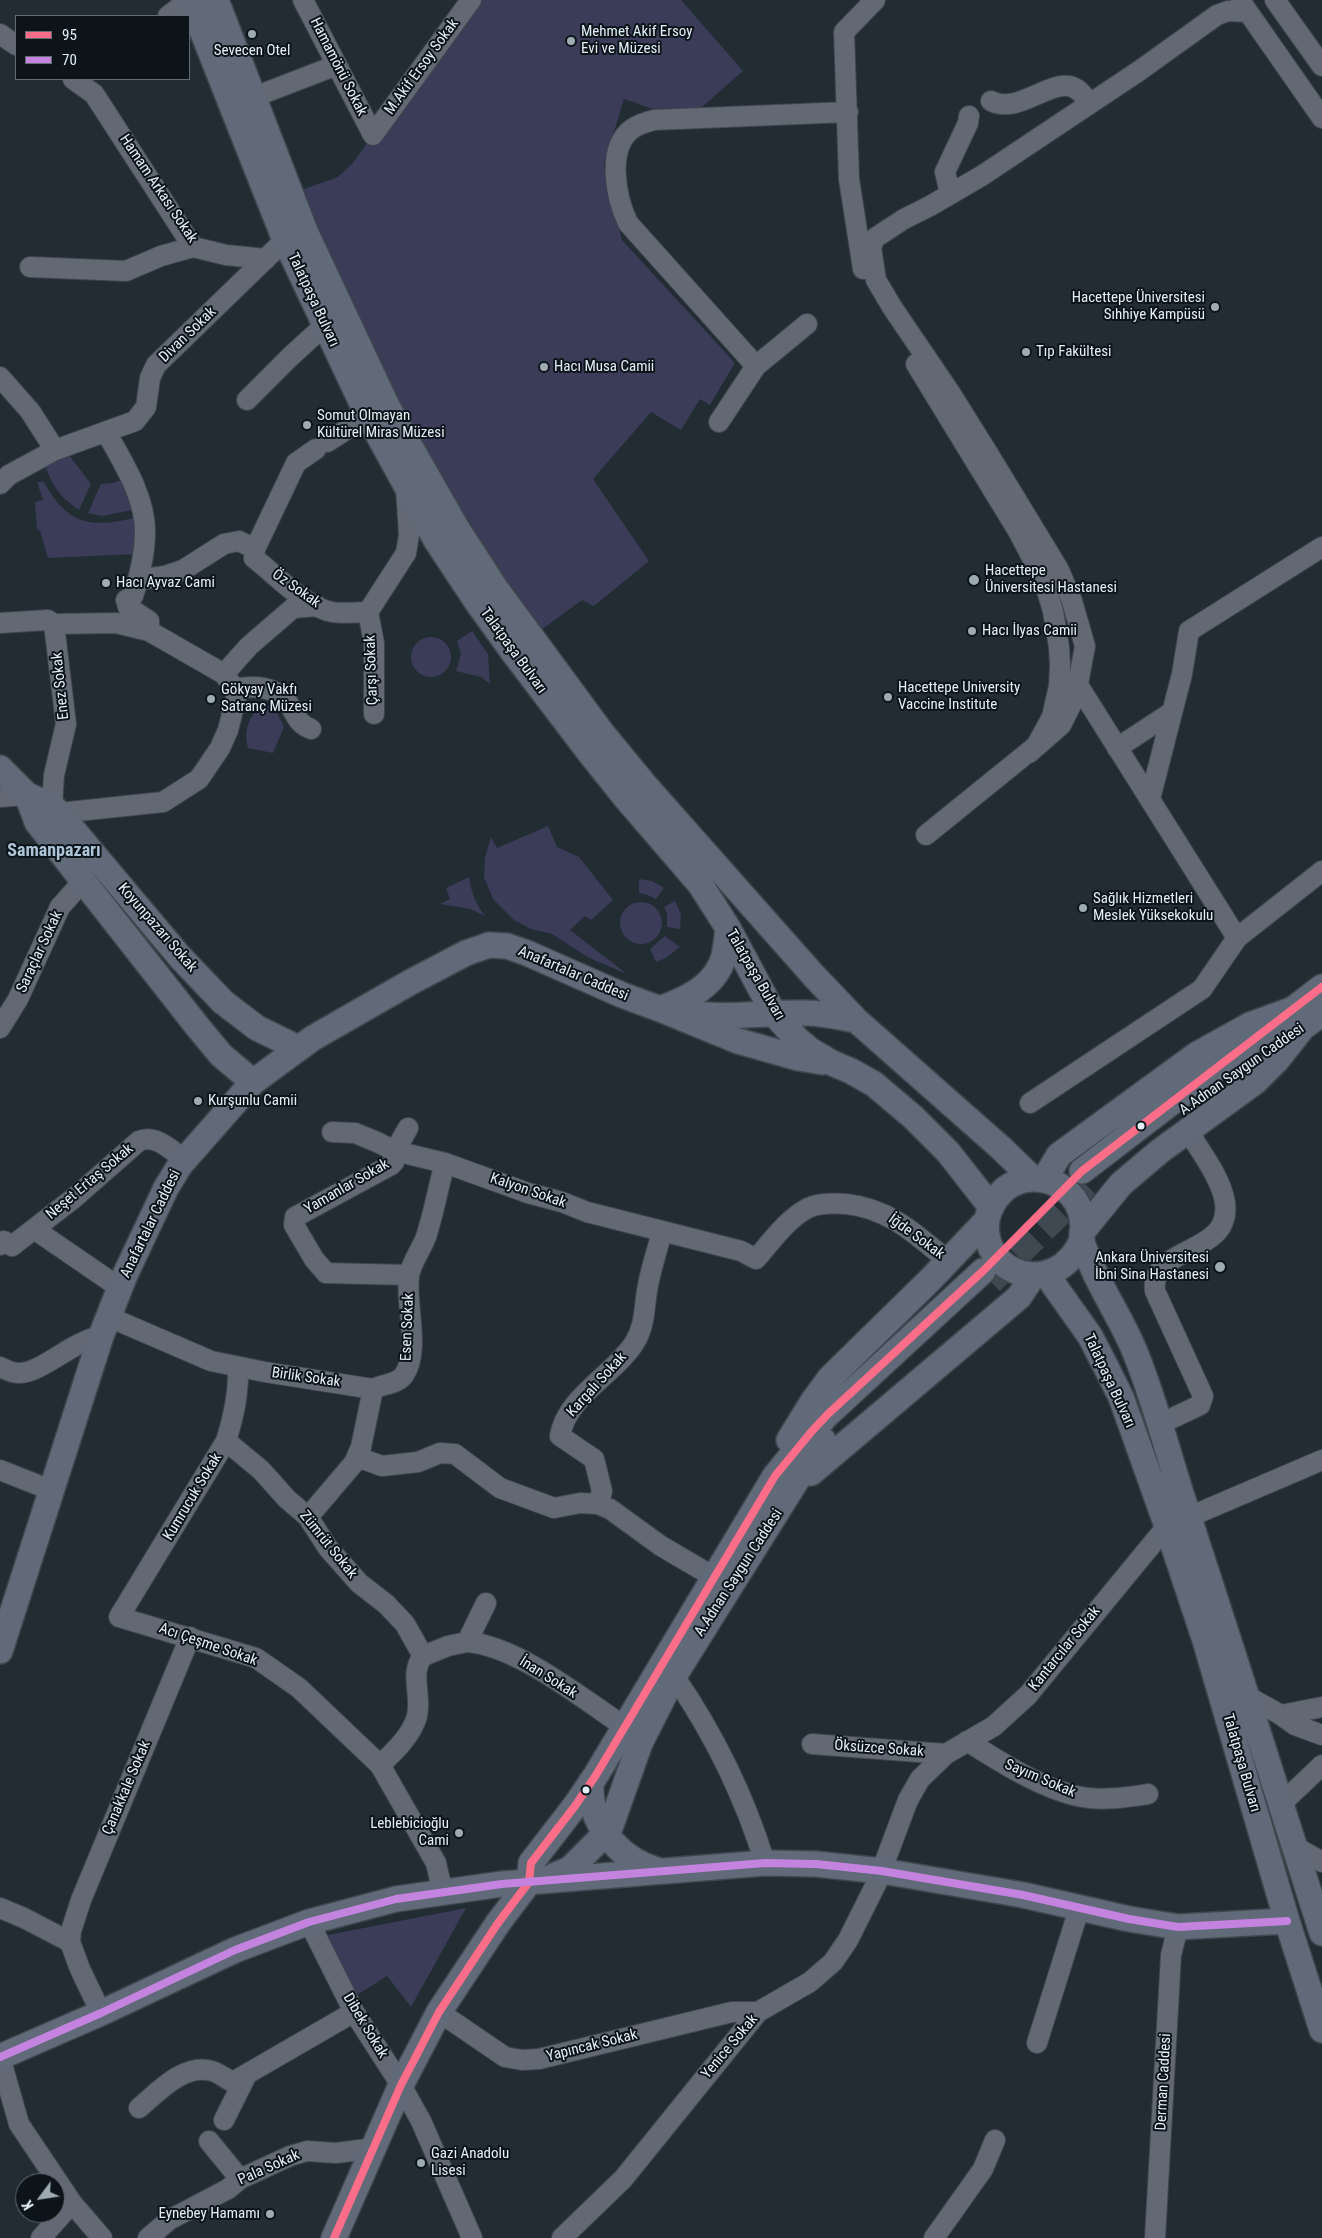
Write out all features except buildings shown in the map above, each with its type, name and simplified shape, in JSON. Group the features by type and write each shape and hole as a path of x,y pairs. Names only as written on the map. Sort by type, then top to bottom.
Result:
{"main road":[{"name":"Talatpaşa Bulvarı","path":"189,0 285,240 368,416 436,540 512,652 624,797 696,877 728,928 774,1014 796,1039 832,1064 851,1071 874,1084 914,1117 953,1158 989,1213"},
{"name":"Talatpaşa Bulvarı","path":"216,0 305,231 387,406 432,486 491,581 602,734 644,784 856,1020 1038,1179 1055,1183 1072,1197 1082,1217 1082,1236 1103,1289 1136,1353 1160,1424 1178,1522 1206,1640 1286,1921 1322,2030"},
{"path":"0,768 27,795"},
{"name":"Koyunpazarı Sokak","path":"27,795 55,810 180,956 223,1002 257,1028 298,1048"},
{"name":"Koyunpazarı Sokak","path":"27,795 38,822 197,1026 222,1055 253,1082"},
{"path":"660,1008 685,1000 705,985 718,969 724,956 728,928"},
{"name":"Anafartalar Caddesi","path":"1,1643 53,1491 105,1327 120,1288 166,1188 185,1160 253,1082 298,1048 446,962 489,945 507,946 527,953 622,995 660,1008"},
{"name":"A.Adnan Saygun Caddesi","path":"1087,1176 1155,1132 1305,1017 1322,987"},
{"path":"660,1008 716,1017 805,1013 831,1015 856,1020"},
{"path":"660,1008 738,1041 798,1058 832,1064"},
{"path":"989,1213 987,1233 990,1246 998,1258 1008,1267 1020,1273 1040,1275 1058,1270 1069,1262 1076,1252 1082,1236 1121,1184 1188,1131 1255,1082 1277,1060 1305,1017"},
{"path":"784,1483 786,1446 813,1401 830,1378 948,1260 989,1213 998,1196 1008,1187 1020,1181 1038,1179 1059,1155 1196,1055 1250,1025 1305,1017"},
{"name":"Talatpaşa Bulvarı","path":"1040,1275 1086,1329 1106,1367 1178,1522 1248,1696 1322,1933"},
{"path":"784,1483 1019,1296 1040,1275"},
{"name":"A.Adnan Saygun Caddesi","path":"334,2238 402,2085 439,2012 498,1923 529,1882 531,1863 576,1806 714,1577 784,1483 818,1446 987,1277"},
{"name":"A.Adnan Saygun Caddesi","path":"529,1882 570,1869 605,1833 616,1811 640,1742 674,1676 784,1483"},
{"path":"591,1782 592,1809 605,1833 618,1848 634,1861 657,1870"},
{"path":"0,2057 100,2014 235,1950 310,1922 396,1899 529,1882 765,1862 816,1864 882,1871 1024,1895 1079,1909 1178,1927 1286,1921"}],"street":[{"path":"169,15 189,0"},
{"name":"Hamamönü Sokak","path":"303,0 373,135"},
{"name":"M.Akif Ersoy Sokak","path":"373,135 471,0"},
{"path":"875,0 844,32 849,179 859,248 866,279 873,296 1018,530 1044,581 1053,611 1059,647 1059,686 1052,717 1044,735 1029,753"},
{"path":"859,248 888,220 911,210 949,189 1232,0"},
{"path":"1275,0 1322,66"},
{"path":"1289,0 1322,47"},
{"path":"1246,4 1307,76 1322,100"},
{"path":"1246,4 1322,118"},
{"path":"926,836 1029,753 1061,724 1076,695 1086,646 1072,601 1059,570 951,394 876,280 871,247 875,238 904,218 930,206 983,175 1139,71 1217,15 1246,4"},
{"path":"0,34 15,44"},
{"path":"254,97 337,65"},
{"name":"Hamam Arkası Sokak","path":"80,80 94,94 119,130 193,247 226,255 266,259"},
{"path":"991,101 1000,105 1020,102 1051,88 1063,86 1072,86 1080,90 1085,98"},
{"path":"756,366 628,223 616,187 616,171 620,146 631,129 654,120 848,112"},
{"path":"949,189 946,172 968,123 969,116"},
{"name":"Divan Sokak","path":"0,484 9,475 55,450 135,421 142,415 151,399 150,378 156,365 232,297 285,240"},
{"path":"30,266 126,271 162,256 193,247"},
{"path":"719,422 756,366 807,324"},
{"path":"247,400 325,325"},
{"path":"0,377 30,411 55,450"},
{"path":"138,580 165,576 183,570 224,544 239,541 256,555 296,463 368,416"},
{"path":"106,432 128,472 143,516 144,543 138,580 134,596 126,600 128,607 149,621 149,631"},
{"path":"368,612 406,553 409,535 406,488"},
{"path":"1150,799 1182,674 1189,631 1322,547"},
{"name":"Öz Sokak","path":"256,555 296,592 317,606 332,612 368,612"},
{"path":"229,681 249,646 293,608 317,606"},
{"name":"Çarşı Sokak","path":"368,612 374,643 374,714"},
{"path":"0,623 48,620 54,624 116,623 149,631 229,681 272,689 288,702 301,725 311,729"},
{"name":"Enez Sokak","path":"54,624 66,724 54,775 55,810"},
{"path":"55,810 163,802 199,778 210,765 228,730 236,698 229,681"},
{"path":"1078,686 1237,938"},
{"path":"1117,748 1172,712"},
{"name":"Koyunpazarı Sokak","path":"0,797 27,795"},
{"path":"1030,1102 1202,989 1237,938 1322,870"},
{"name":"Saraçlar Sokak","path":"0,1028 18,999 60,907 84,880"},
{"name":"Yamanlar Sokak","path":"408,1128 395,1152 394,1162 295,1217 294,1225 314,1259 326,1273 409,1275"},
{"path":"1160,1424 1200,1405 1202,1396 1155,1291 1155,1276 1163,1265 1216,1234 1222,1225 1225,1210 1222,1192 1188,1131"},
{"name":"Kalyon Sokak","path":"332,1132 354,1134 377,1142 395,1152 445,1163 587,1212 741,1251 756,1259"},
{"name":"Neşet Ertaş Sokak","path":"0,1245 4,1241 12,1246 74,1198 139,1141 147,1138 154,1139 185,1160"},
{"name":"Esen Sokak","path":"374,1389 396,1381 403,1376 410,1358 409,1275 426,1237 445,1163"},
{"name":"İğde Sokak","path":"756,1259 796,1216 816,1205 839,1203 868,1207 888,1216 912,1231 948,1260"},
{"path":"34,1229 120,1288"},
{"name":"Kargalı Sokak","path":"598,1504 602,1491 594,1459 560,1436 561,1429 571,1410 625,1355 640,1331 644,1320 647,1290 662,1232"},
{"path":"0,1367 20,1373 41,1365 88,1339 105,1327"},
{"name":"Birlik Sokak","path":"105,1327 238,1367 374,1389"},
{"name":"Kumrucuk Sokak","path":"119,1617 226,1440 233,1422 239,1385 238,1367"},
{"path":"308,1517 354,1463 374,1389"},
{"name":"Zümrüt Sokak","path":"226,1440 261,1470 287,1499 308,1517 328,1548 353,1576 386,1604 405,1624 423,1656"},
{"path":"357,1457 382,1466 418,1462 440,1453 455,1454 500,1488 554,1508 571,1503 598,1504 610,1509 661,1546 714,1577"},
{"path":"1178,1522 1322,1460"},
{"path":"0,1470 53,1491"},
{"name":"Kantarcılar Sokak","path":"946,1754 994,1726 1028,1696 1178,1522"},
{"path":"380,1765 397,1749 417,1716 418,1699 415,1676 418,1662 423,1656 448,1646 467,1642 486,1603"},
{"name":"Acı Çeşme Sokak","path":"119,1617 256,1658 299,1688 361,1744 380,1765 436,1863 443,1893"},
{"name":"Çanakkale Sokak","path":"70,1942 71,1930 81,1900 190,1637"},
{"name":"İnan Sokak","path":"467,1642 483,1644 512,1655 542,1672 624,1727"},
{"path":"674,1676 708,1728 729,1766 743,1798 765,1862"},
{"path":"1248,1696 1294,1725 1322,1735"},
{"path":"1280,1715 1322,1707"},
{"name":"Sayım Sokak","path":"967,1741 1006,1766 1058,1789 1083,1797 1126,1797 1148,1794"},
{"name":"Öksüzce Sokak","path":"812,1744 946,1754"},
{"name":"Yenice Sokak","path":"562,2238 623,2180 758,2012 810,1982 833,1962 848,1940 882,1871 908,1800 920,1779 946,1754"},
{"path":"1281,1804 1322,1765"},
{"path":"1294,1846 1322,1862"},
{"path":"0,1908 70,1942 100,2014"},
{"path":"1036,2043 1079,1909"},
{"name":"Dibek Sokak","path":"310,1922 354,2012 402,2085 421,2121 472,2238"},
{"name":"Derman Caddesi","path":"1155,2238 1171,1954 1178,1927"},
{"path":"139,2108 166,2083 197,2069 214,2071 233,2082 354,2012"},
{"name":"Yapıncak Sokak","path":"439,2012 505,2057 522,2060 540,2059 732,2012 758,2012"},
{"path":"0,2057 19,2124 72,2203 102,2238"},
{"path":"224,2120 247,2074"},
{"path":"934,2238 983,2169 996,2140"},
{"path":"209,2141 240,2179"},
{"name":"Pala Sokak","path":"148,2238 169,2220 228,2189 240,2179 290,2156 307,2151 336,2153 375,2148"},
{"path":"41,2238 72,2203"}],"shaded area":[{"path":"471,0 681,0 743,71 701,108 656,110 624,99 604,165 622,240 735,363 710,405 700,399 681,430 651,412 593,479 649,561 594,606 582,600 540,631 466,519 397,400 316,225 304,189 338,177 352,164"},
{"path":"69,455 91,484 79,510 58,491 45,466"},
{"path":"125,479 138,509 102,516 88,513 101,484"},
{"path":"37,482 44,482 53,497 63,508 73,516 83,520 95,523 138,517 135,554 48,558 40,531 37,529 35,502 43,500"},
{"path":"472,631 488,654 490,684 481,677 456,671 461,654 457,641"},
{"path":"431,637 445,643 451,657 445,671 431,677 417,671 411,657 417,643"},
{"path":"262,703 274,707 284,727 273,753 248,748 246,735 248,724"},
{"path":"548,826 557,847 579,857 613,900 591,920 585,916 570,930 627,974 589,958 552,934 531,929 514,920 493,899 484,877 485,857 491,837 497,848"},
{"path":"469,877 474,898 485,916 470,909 440,904 450,899 446,888"},
{"path":"639,879 652,881 664,888 656,899 639,893"},
{"path":"675,901 681,914 680,929 667,927 667,914 664,907"},
{"path":"645,902 653,905 659,911 662,923 659,935 653,941 637,944 629,941 623,935 620,919 623,911 629,905"},
{"path":"665,936 680,947 666,958 656,962 650,949"},
{"path":"466,1908 411,2007 387,1976 357,1995 323,1936"}],"tunnel":[{"path":"991,1282 1092,1182"}],"transit line":[{"name":"95","path":"334,2238 401,2085 439,2012 498,1923 529,1882 531,1863 575,1806 596,1775 775,1476 828,1414 983,1271 1082,1171 1322,987"},
{"name":"70","path":"0,2057 101,2013 235,1950 309,1922 396,1899 502,1884 765,1863 816,1864 882,1871 1023,1895 1129,1919 1178,1927 1287,1921"}],"place":[{"name":"Sevecen Otel","path":"252,34"},
{"name":"Mehmet Akif Ersoy Evi ve Müzesi","path":"571,41"},
{"name":"Hacettepe Üniversitesi Sıhhiye Kampüsü","path":"1215,307"},
{"name":"Tıp Fakültesi","path":"1026,352"},
{"name":"Hacı Musa Camii","path":"544,367"},
{"name":"Somut Olmayan Kültürel Miras Müzesi","path":"307,425"},
{"name":"Hacettepe Üniversitesi Hastanesi","path":"974,580"},
{"name":"Hacı Ayvaz Cami","path":"106,583"},
{"name":"Hacı İlyas Camii","path":"972,631"},
{"name":"Hacettepe University Vaccine Institute","path":"888,697"},
{"name":"Gökyay Vakfı Satranç Müzesi","path":"211,699"},
{"name":"Sağlık Hizmetleri Meslek Yüksekokulu","path":"1083,908"},
{"name":"Kurşunlu Camii","path":"198,1101"},
{"name":"Ankara Üniversitesi İbni Sina Hastanesi","path":"1220,1267"},
{"name":"Leblebicioğlu Cami","path":"459,1833"},
{"name":"Gazi Anadolu Lisesi","path":"421,2163"},
{"name":"Eynebey Hamamı","path":"270,2214"}],"district":[{"name":"Samanpazarı","path":"54,851"}]}
